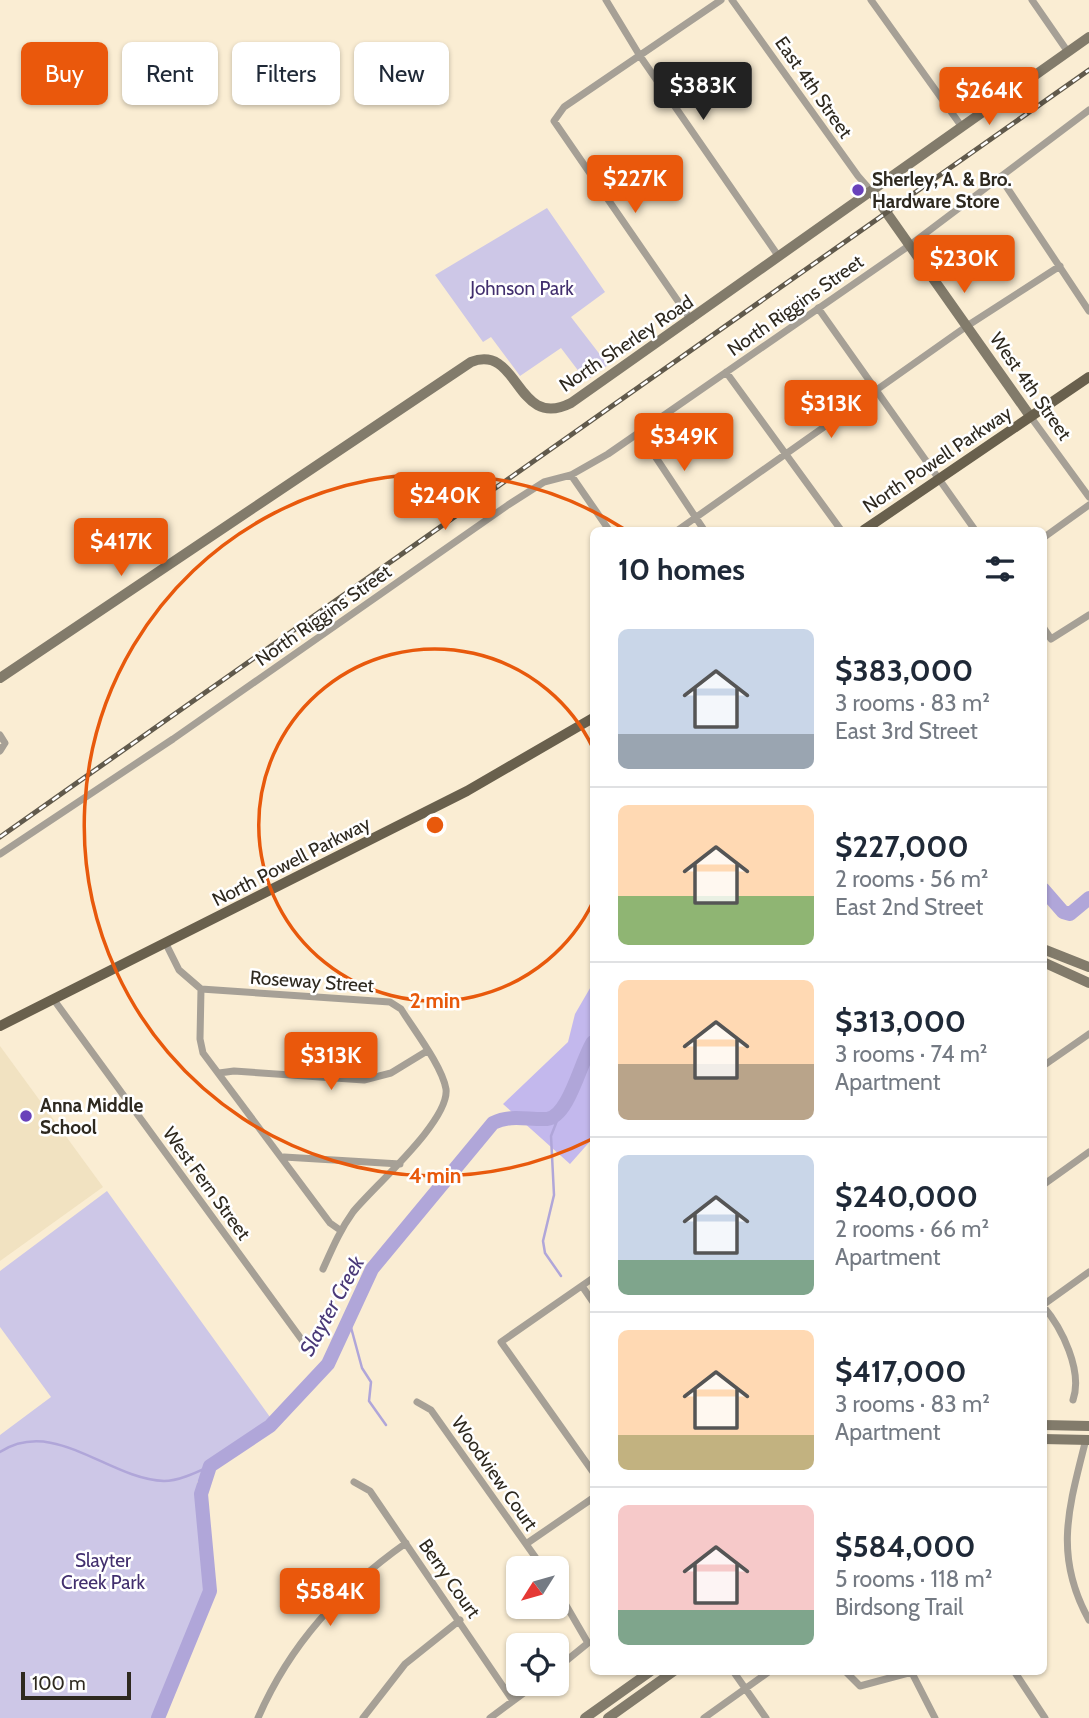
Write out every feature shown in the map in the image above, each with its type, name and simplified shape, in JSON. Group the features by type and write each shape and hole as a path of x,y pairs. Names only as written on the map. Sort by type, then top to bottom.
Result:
{"main road":[{"name":"North Sherley Road","path":"0,678 471,362 486,358 495,361 534,404 553,409 576,400 1089,37"},
{"name":"West 4th Street","path":"872,192 1030,416"},
{"name":"North Powell Parkway","path":"868,527 1089,377"},
{"name":"North Powell Parkway","path":"0,1026 459,795 590,720"},
{"path":"1047,951 1089,967"},
{"path":"1047,964 1089,983"},
{"path":"1047,1425 1089,1426"},
{"path":"1047,1439 1087,1440"},
{"path":"584,1718 644,1675"},
{"path":"608,1718 668,1675"}],"street":[{"path":"606,0 640,56 780,258"},
{"path":"691,320 561,135 554,121 564,107 721,0"},
{"name":"East 4th Street","path":"732,0 872,192"},
{"path":"871,0 962,127"},
{"path":"1032,0 1068,52"},
{"name":"North Riggins Street","path":"0,854 173,739 508,505 544,482 571,475 639,432 910,244 1089,110"},
{"path":"1000,177 1089,311"},
{"path":"682,527 967,326 1060,266"},
{"path":"818,308 973,527"},
{"path":"726,372 839,527"},
{"name":"West 4th Street","path":"1030,416 1089,497"},
{"path":"639,432 702,527"},
{"path":"571,475 607,527"},
{"path":"1047,535 1089,505"},
{"path":"1047,633 1051,639 1089,615"},
{"path":"0,735 5,743 0,751"},
{"path":"166,944 178,970 201,989 200,1039 204,1053 284,1157 330,1223 340,1230"},
{"name":"Roseway Street","path":"201,989 390,1002 401,1009 443,1079 446,1093 433,1122 400,1164 356,1209 340,1230 323,1269"},
{"name":"West Fern Street","path":"54,1000 310,1351"},
{"path":"1047,1063 1089,1034"},
{"path":"219,1073 234,1071 364,1080 391,1073 426,1051"},
{"path":"1047,1182 1089,1152"},
{"path":"284,1157 400,1164"},
{"path":"1047,1303 1089,1272"},
{"path":"590,1280 501,1342 590,1468"},
{"path":"582,1286 590,1298"},
{"path":"1047,1312 1062,1335 1075,1375 1077,1389 1073,1400"},
{"name":"Woodview Court","path":"417,1402 431,1409 534,1556"},
{"path":"1087,1440 1068,1506 1066,1539 1069,1569 1089,1620"},
{"name":"Berry Court","path":"354,1482 370,1491 513,1700"},
{"path":"526,1544 590,1500"},
{"path":"258,1718 275,1683 310,1629 362,1576 406,1543"},
{"path":"569,1610 588,1643 569,1658"},
{"path":"363,1718 405,1664 460,1620"},
{"path":"736,1675 766,1718"},
{"path":"704,1718 764,1675"},
{"path":"849,1675 860,1686 901,1675"},
{"path":"914,1675 935,1718"},
{"path":"1017,1675 1045,1718"},
{"path":"490,1718 519,1696"}],"shaded area":[{"path":"590,988 590,1141 570,1164 503,1104 568,1042 575,1014"},
{"name":"Anna Middle School","path":"0,1046 103,1187 0,1261"}],"green space":[{"name":"Johnson Park","path":"547,208 605,292 571,317 608,365 586,381 561,348 520,376 491,337 483,342 435,275"},
{"name":"Slayter Creek Park","path":"107,1191 270,1417 197,1482 208,1586 153,1718 0,1718 0,1435 51,1397 0,1327 0,1271"}],"waterway":[{"name":"Slayter Creek","path":"1047,894 1063,912 1070,914 1089,898"},
{"name":"Slayter Creek","path":"158,1718 210,1591 201,1494 210,1466 270,1426 328,1364 372,1269 493,1123 513,1118 547,1119 562,1109 590,1047"},
{"path":"560,1113 551,1136 554,1195 543,1241 545,1253 561,1276"},
{"path":"349,1320 362,1368 371,1382 369,1401 386,1425"},
{"path":"0,1452 21,1443 41,1441 61,1445 143,1478 164,1481 182,1478 210,1466"}],"railway":[{"path":"0,837 1089,70"}],"place":[{"name":"Sherley, A. & Bro. Hardware Store","path":"858,190"},
{"name":"Anna Middle School","path":"26,1116"}]}
